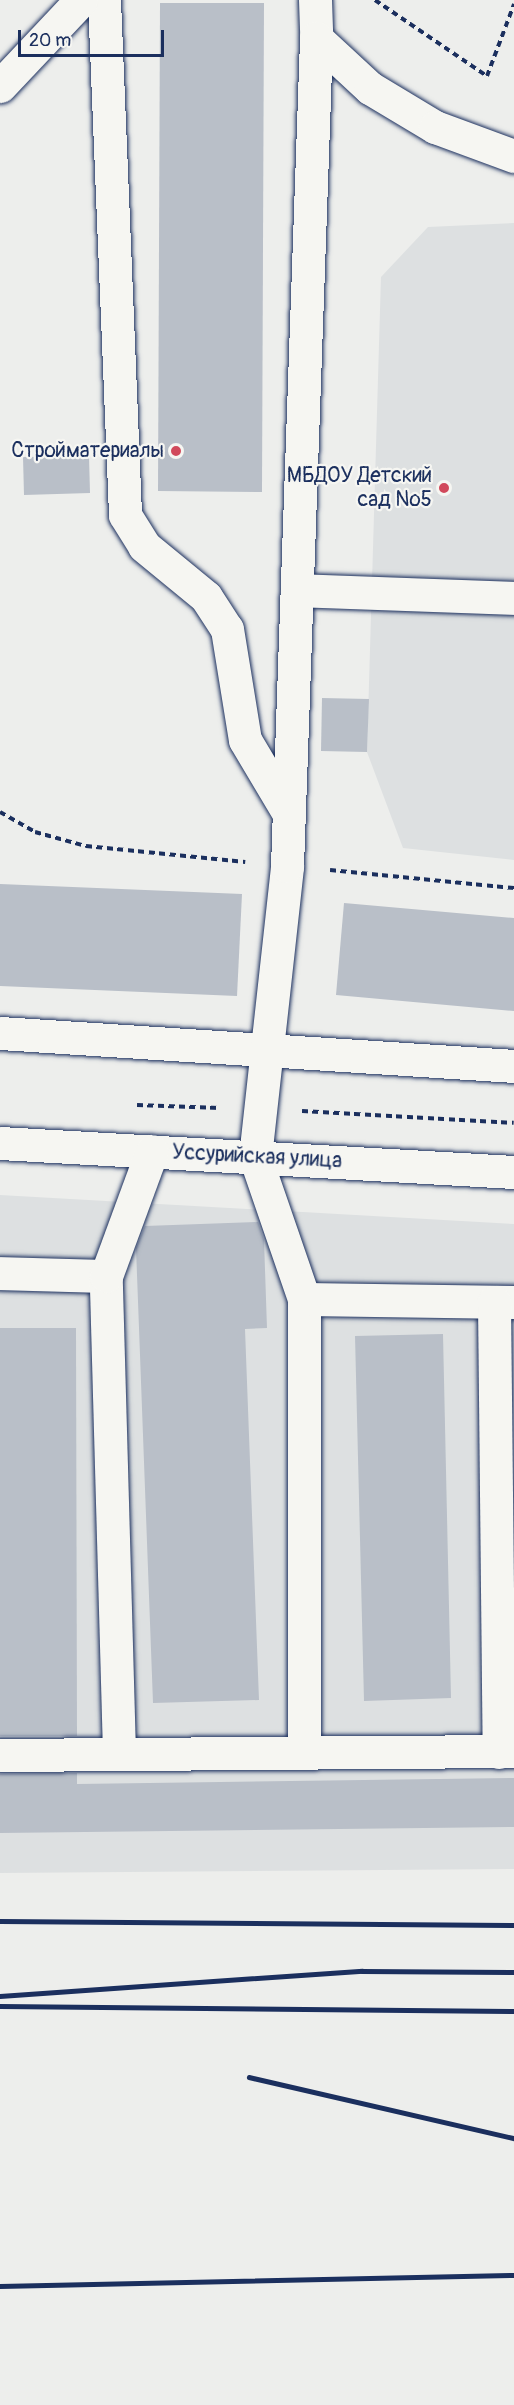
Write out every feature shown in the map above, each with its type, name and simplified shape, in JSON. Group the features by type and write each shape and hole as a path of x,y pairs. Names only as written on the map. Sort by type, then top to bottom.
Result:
{"lane":[{"path":"0,86 81,0"},
{"path":"104,0 125,515 144,546 206,597 227,629 245,740 289,814"},
{"path":"304,1753 304,1299 255,1157 271,1050 289,814 316,38 315,0"},
{"path":"316,38 400,110 514,156"},
{"path":"297,590 514,598"},
{"path":"0,1034 514,1066"},
{"name":"Уссурийская улица","path":"0,1143 514,1172"},
{"path":"119,1753 106,1276 152,1151"},
{"path":"0,1273 106,1276"},
{"path":"0,1755 507,1751 504,1302 304,1299"}],"path":[{"path":"375,0 487,76 514,4"}],"shaded area":[{"name":"МБДОУ Детский сад №5","path":"514,223 514,860 403,848 367,752 381,277 428,227"},
{"path":"0,1195 514,1224 514,1869 0,1873"}],"building":[{"path":"160,3 264,3 262,492 158,491"},
{"path":"89,456 90,493 24,495 23,457"},
{"path":"322,698 369,699 367,752 321,751"},
{"path":"0,884 242,894 237,996 0,986"},
{"path":"344,903 514,918 514,1011 336,995"},
{"path":"258,1222 264,1240 267,1328 245,1329 259,1700 153,1703 136,1248 145,1226"},
{"path":"0,1328 76,1328 77,1736 0,1736"},
{"path":"443,1334 451,1698 364,1701 355,1336"},
{"path":"77,1773 77,1784 514,1778 514,1827 0,1833 0,1774"}],"railway":[{"path":"0,1921 514,1925"},
{"path":"0,1996 362,1971 514,1972"},
{"path":"0,2006 514,2011"},
{"path":"249,2077 514,2138"},
{"path":"0,2286 514,2275"}],"place":[{"name":"Стройматериалы","path":"176,451"},
{"name":"МБДОУ Детский сад №5","path":"444,488"}]}
